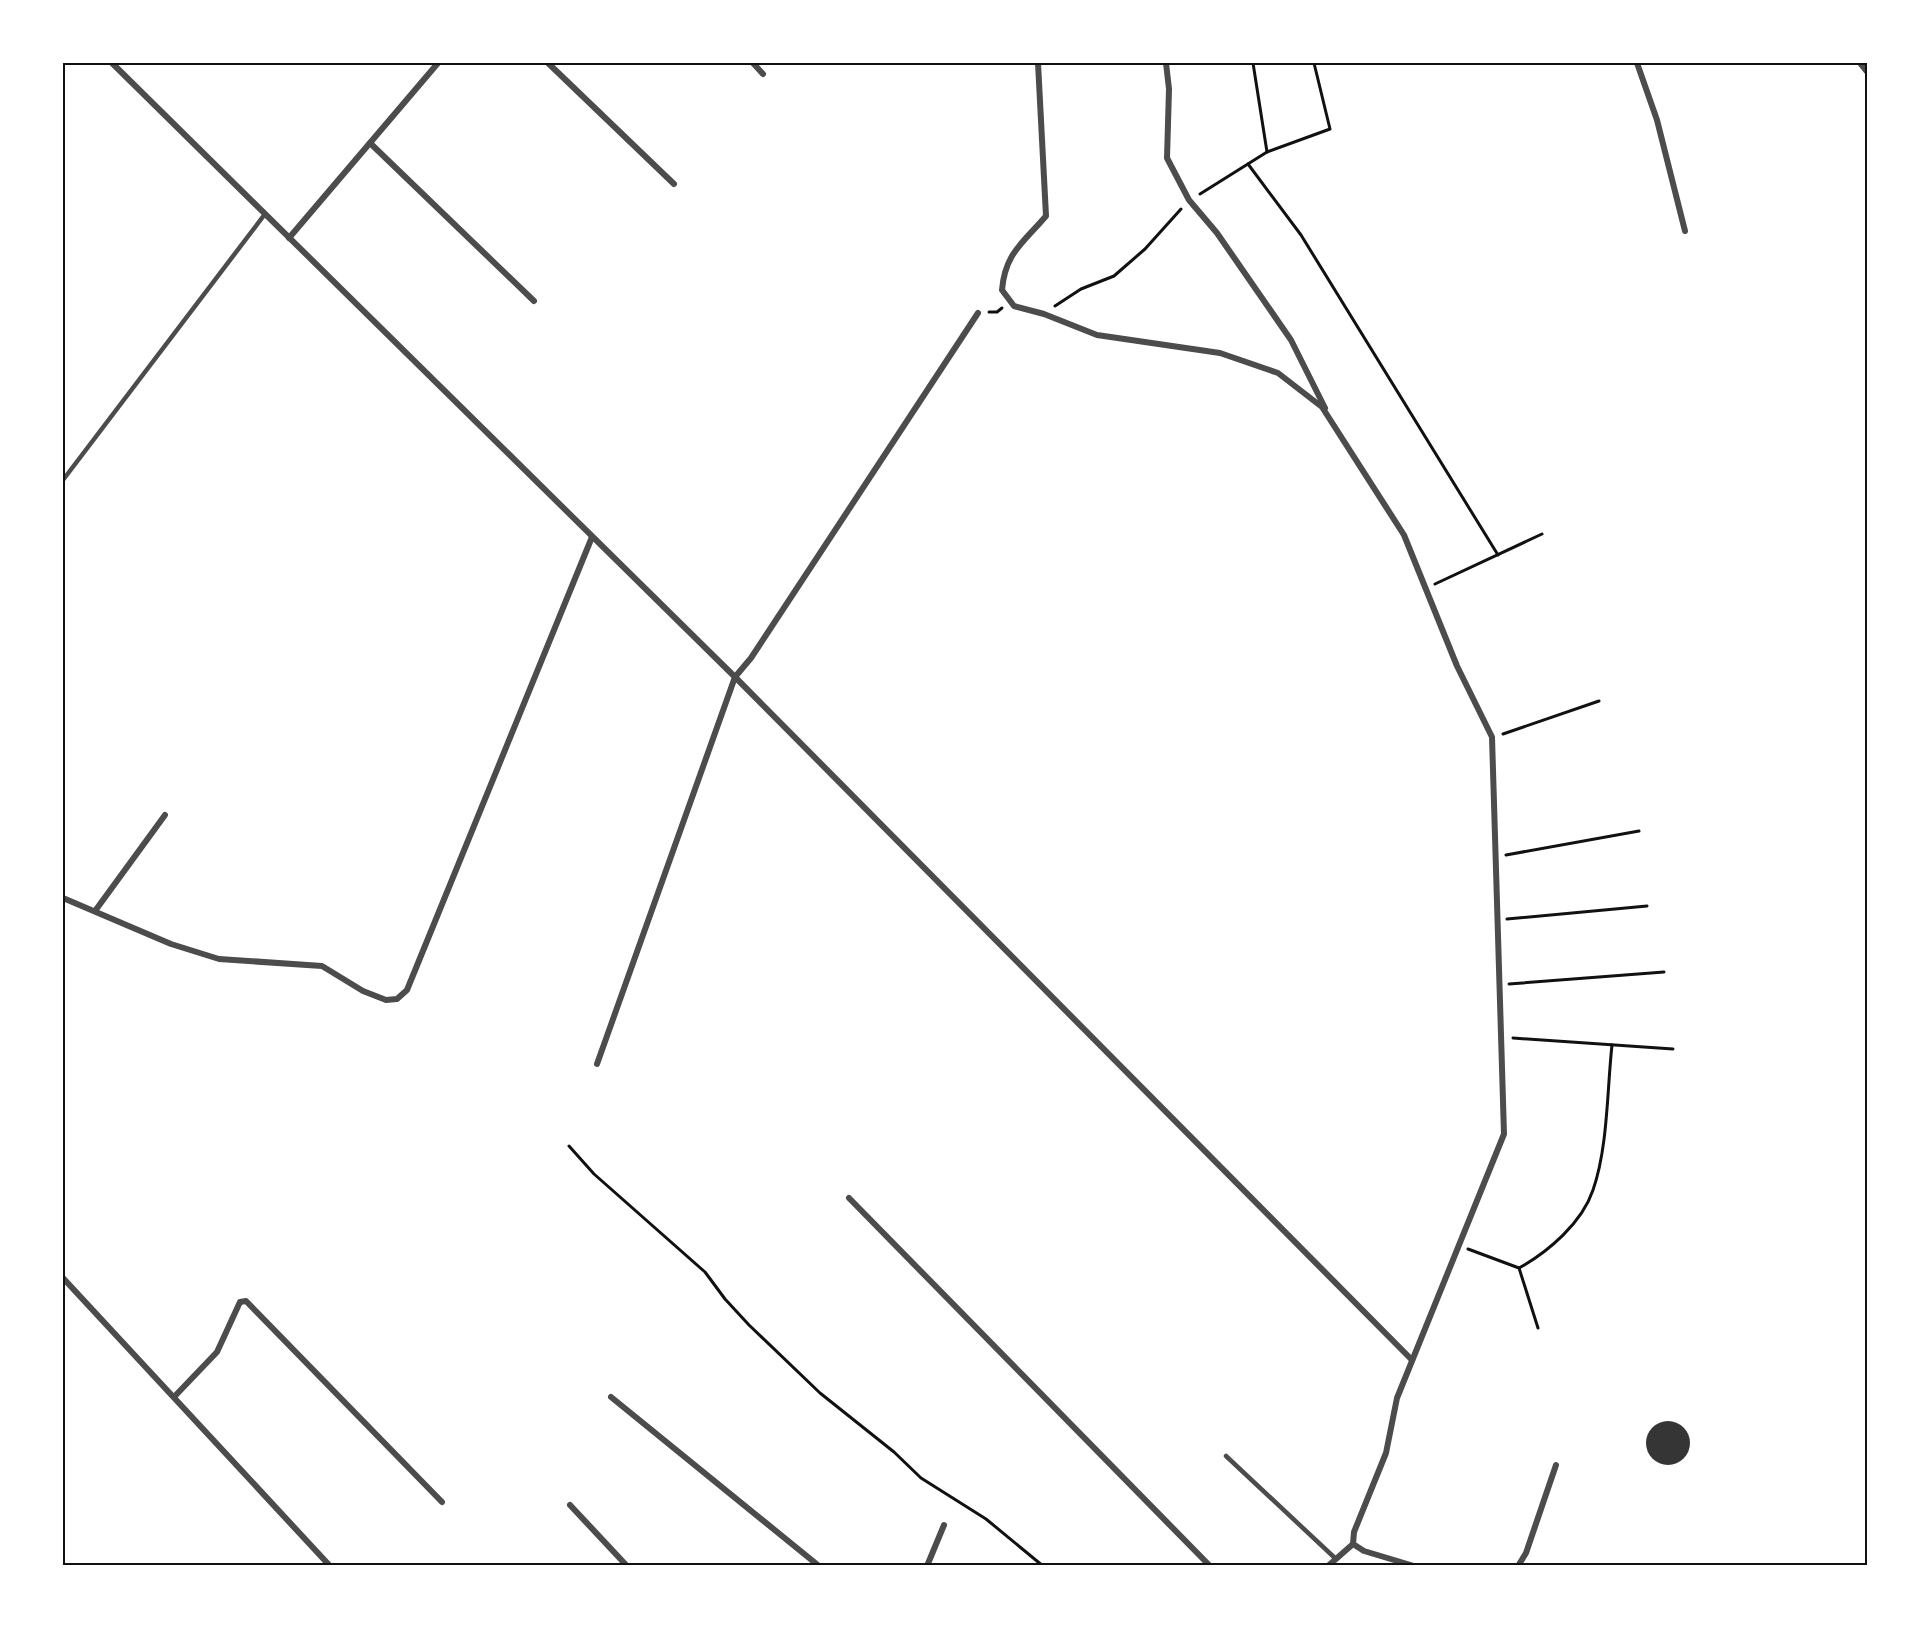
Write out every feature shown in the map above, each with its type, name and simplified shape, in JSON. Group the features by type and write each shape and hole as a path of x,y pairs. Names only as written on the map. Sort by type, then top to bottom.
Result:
{"street":[{"path":"112,63 735,677 1412,1360"},
{"path":"289,238 438,63"},
{"path":"548,63 674,184"},
{"path":"753,63 763,74"},
{"path":"1038,63 1046,216 1010,257 1003,273 1002,290 1014,306 1044,314 1097,335 1220,353 1278,373 1322,407 1404,535 1457,666 1492,737 1504,1134 1396,1398 1386,1453 1354,1532 1353,1544 1328,1566"},
{"path":"1166,63 1169,89 1167,158 1189,200 1217,233 1291,340 1335,427"},
{"path":"1637,63 1657,120 1685,231"},
{"path":"1860,63 1868,73"},
{"path":"370,143 534,301"},
{"path":"597,1064 735,677 751,658 978,313"},
{"path":"63,898 171,944 219,959 322,966 363,991 386,1000 397,999 407,990 592,537"},
{"path":"95,911 165,815"},
{"path":"849,1198 1210,1566"},
{"path":"63,1278 330,1566"},
{"path":"174,1397 217,1352 240,1302 246,1301 442,1502"},
{"path":"612,1397 819,1566"},
{"path":"1518,1566 1526,1553 1556,1465"},
{"path":"570,1505 627,1566"},
{"path":"927,1566 944,1525"},
{"path":"1353,1544 1364,1551 1414,1566"}],"lane":[{"path":"63,480 265,214"},
{"path":"1226,1456 1336,1559"}],"path":[{"path":"1253,63 1267,152"},
{"path":"1044,314 1082,288 1114,276 1145,249 1189,200 1267,152 1330,129 1314,63"},
{"path":"1248,164 1301,235 1498,555"},
{"path":"978,313 997,312 1010,301"},
{"path":"1426,589 1542,534"},
{"path":"1492,737 1599,701"},
{"path":"1495,857 1639,831"},
{"path":"1497,920 1647,906"},
{"path":"1498,985 1664,972"},
{"path":"1500,1037 1673,1049"},
{"path":"1458,1245 1519,1268 1537,1258 1578,1219 1593,1191 1601,1154 1612,1045"},
{"path":"569,1146 594,1174 705,1272 725,1299 749,1325 820,1394 894,1452 921,1478 986,1519 1043,1566"},
{"path":"1519,1268 1538,1328"}],"building":[{"path":"1668,1421 1677,1422 1684,1427 1689,1434 1689,1452 1684,1459 1677,1464 1668,1465 1659,1464 1652,1459 1647,1452 1646,1443 1647,1434 1652,1427 1659,1422"}]}
